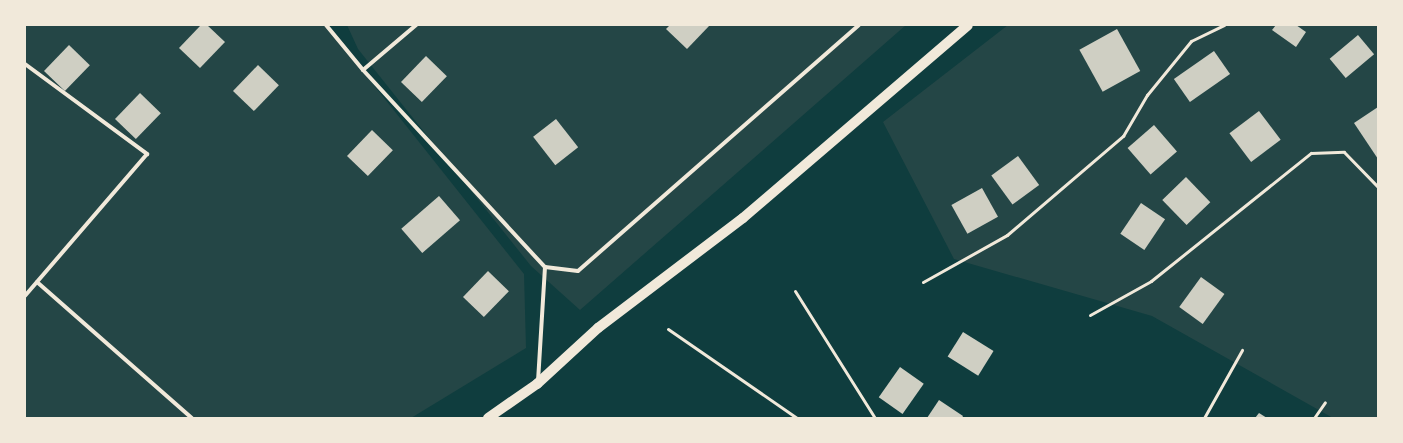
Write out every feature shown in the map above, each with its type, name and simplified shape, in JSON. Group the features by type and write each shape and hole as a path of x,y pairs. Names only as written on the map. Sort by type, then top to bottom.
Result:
{"main road":[{"path":"488,418 537,384 598,328 743,218 968,25"}],"lane":[{"path":"326,25 364,70 545,267 578,270 859,25"},
{"path":"364,70 416,25"},
{"path":"25,64 147,154 25,296"},
{"path":"537,384 545,267"},
{"path":"37,282 192,418"}],"path":[{"path":"923,282 1007,234 1123,136 1148,95 1191,41 1224,25"},
{"path":"1090,315 1151,281 1311,153 1344,152 1378,187"},
{"path":"795,292 875,418"},
{"path":"668,329 797,418"},
{"path":"1204,418 1242,350"},
{"path":"1314,418 1325,402"}],"shaded area":[{"path":"25,25 326,25 524,274 526,348 411,418 25,418"},
{"path":"347,25 906,25 580,310 531,266 358,49"},
{"path":"1008,25 1378,25 1378,418 1333,418 1152,316 954,259 883,122"}],"building":[{"path":"201,25 207,25 225,42 200,68 179,48"},
{"path":"670,25 710,25 687,49 666,29"},
{"path":"1276,25 1296,25 1306,32 1296,47 1272,30"},
{"path":"1117,29 1140,71 1103,92 1079,50"},
{"path":"1358,35 1374,54 1346,78 1330,59"},
{"path":"69,45 90,65 65,91 44,71"},
{"path":"1214,51 1230,74 1190,102 1174,79"},
{"path":"426,56 447,76 422,102 401,82"},
{"path":"258,65 279,85 254,111 233,91"},
{"path":"140,93 161,113 136,139 115,119"},
{"path":"1378,107 1378,159 1354,123"},
{"path":"1259,111 1281,140 1251,162 1229,133"},
{"path":"556,119 578,147 555,165 533,137"},
{"path":"1154,125 1177,151 1151,174 1128,148"},
{"path":"372,130 393,150 368,176 347,156"},
{"path":"1018,156 1039,185 1012,205 991,175"},
{"path":"1186,177 1210,202 1187,225 1162,200"},
{"path":"982,188 998,217 967,234 951,205"},
{"path":"439,196 460,220 422,253 401,229"},
{"path":"1141,203 1165,219 1144,250 1120,234"},
{"path":"488,271 509,291 484,317 463,297"},
{"path":"1201,277 1224,294 1203,324 1179,307"},
{"path":"963,332 994,351 978,376 948,357"},
{"path":"900,367 924,384 903,414 879,397"},
{"path":"939,400 963,416 962,418 927,418"},
{"path":"1259,413 1267,418 1255,418"}]}
